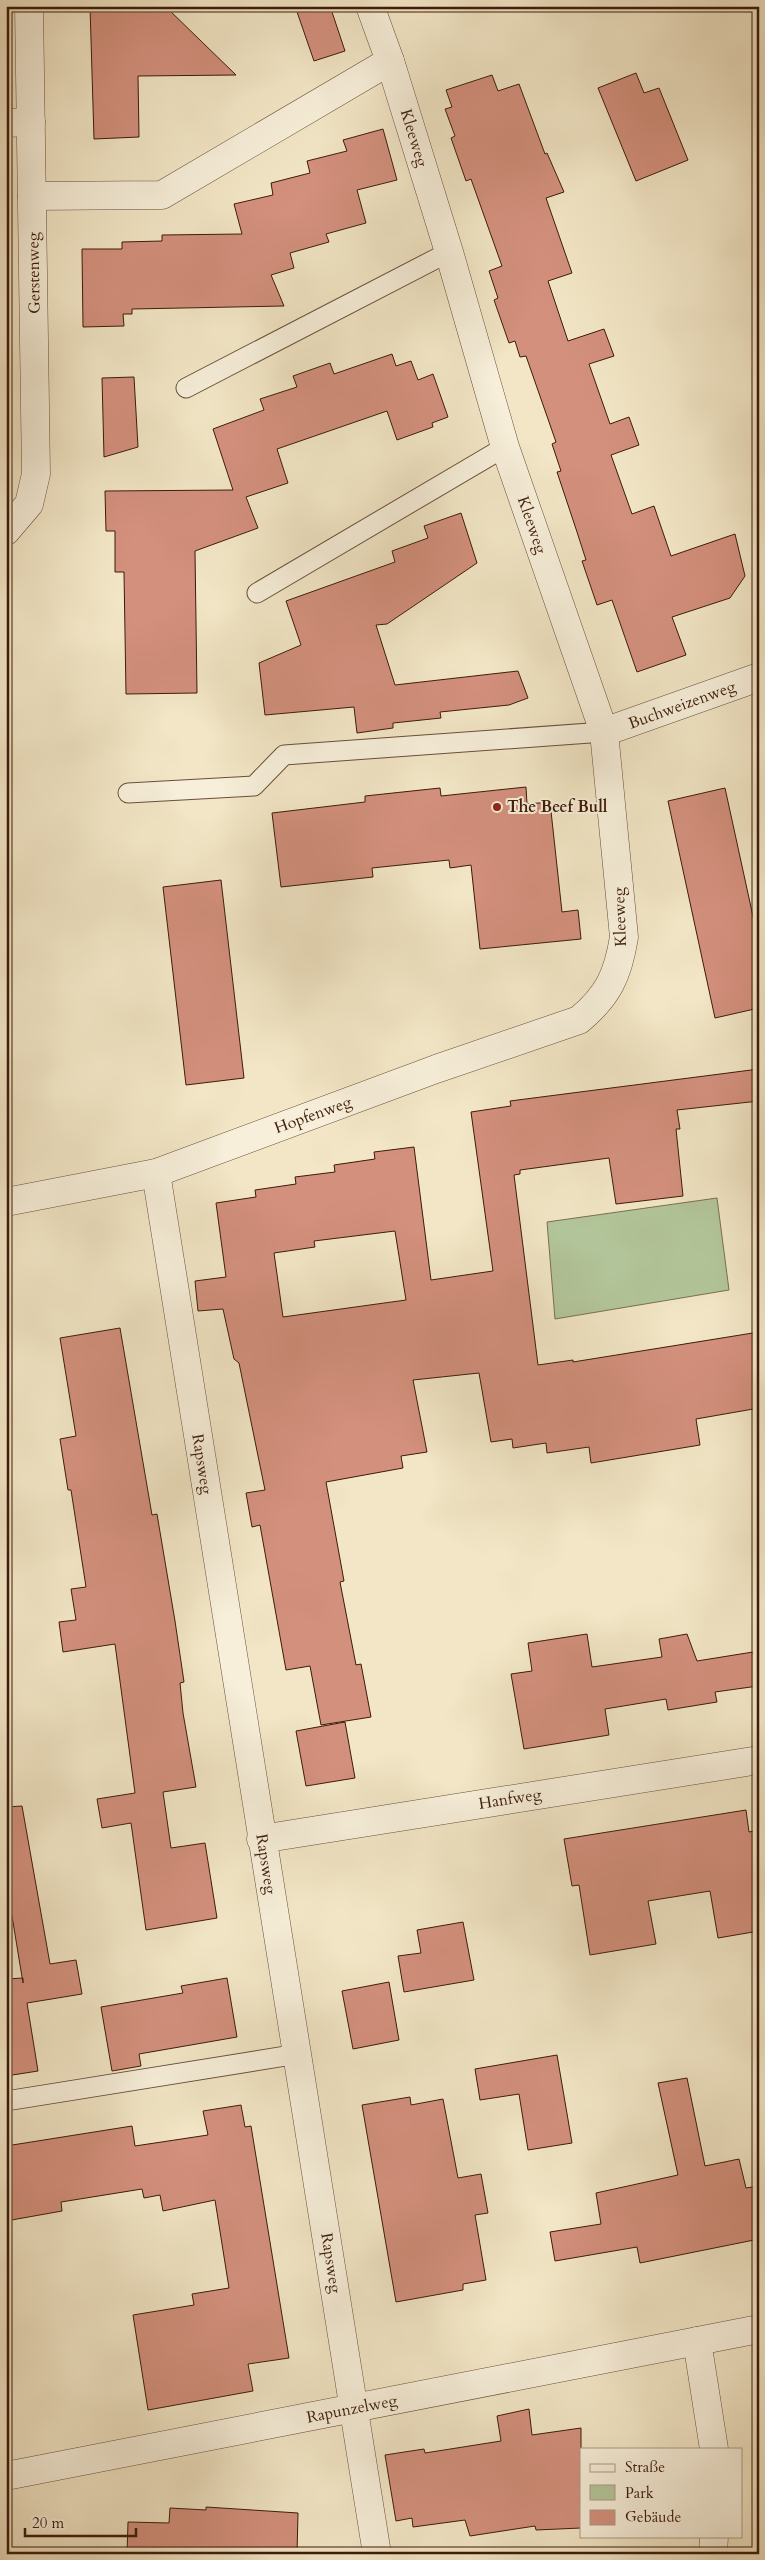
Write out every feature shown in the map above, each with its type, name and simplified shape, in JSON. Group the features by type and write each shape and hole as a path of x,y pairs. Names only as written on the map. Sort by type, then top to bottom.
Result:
{"street":[{"name":"Gerstenweg","path":"6,532 29,504 36,474 32,196 19,122 28,6"},
{"name":"Kleeweg","path":"370,6 390,61 449,252 505,446 604,732 624,937 620,964 605,993"},
{"path":"32,196 162,195 390,61"},
{"name":"Buchweizenweg","path":"604,732 759,677"},
{"name":"Hopfenweg","path":"6,1202 156,1173 436,1069 578,1020 596,1006 605,993"},
{"name":"Rapsweg","path":"156,1173 377,2554"},
{"name":"Hanfweg","path":"261,1838 759,1760"},
{"name":"Rapunzelweg","path":"6,2476 759,2329"},
{"path":"697,2341 714,2448"},
{"path":"713,2554 714,2538"}],"lane":[{"path":"186,388 449,252"},
{"path":"257,593 505,446"},
{"path":"128,793 254,786 284,755 604,732"},
{"path":"6,2101 298,2054"}],"green space":[{"path":"717,1198 729,1290 555,1319 547,1222"}],"building":[{"path":"90,6 165,6 236,75 138,76 139,137 94,139"},
{"path":"295,6 330,6 345,51 314,61"},
{"path":"636,73 644,93 659,88 688,160 636,181 598,88"},
{"path":"492,75 498,91 519,84 545,154 547,153 564,192 546,198 572,273 548,281 568,341 604,329 614,356 589,364 610,424 629,417 639,445 611,455 632,514 654,506 671,556 735,534 745,576 730,598 672,617 686,655 637,672 612,600 597,605 582,561 586,560 557,472 561,471 552,444 556,442 526,356 520,357 515,341 509,343 494,300 498,298 489,271 502,266 471,179 466,181 451,138 455,136 445,109 452,107 446,90"},
{"path":"383,129 397,180 357,190 366,223 326,234 329,242 290,253 294,268 271,275 284,306 132,309 132,314 123,314 124,326 83,327 82,249 122,249 122,242 162,241 162,235 242,234 234,204 273,195 271,183 310,173 307,161 347,151 343,140"},
{"path":"392,354 396,366 411,361 418,380 433,374 448,417 432,423 433,427 397,440 387,411 277,449 288,483 246,497 258,528 195,551 197,693 126,694 124,572 115,572 115,531 106,531 105,491 233,490 213,429 264,410 260,399 297,387 293,376 330,363 334,374"},
{"path":"134,377 138,447 104,457 102,378"},
{"path":"461,513 477,563 387,624 376,625 395,685 518,671 528,698 509,705 440,712 441,718 393,723 393,728 357,733 354,707 265,715 259,663 301,645 286,601 395,562 392,551 428,538 424,526"},
{"path":"526,787 527,804 550,802 562,912 578,910 581,939 480,949 471,865 450,868 449,860 372,868 373,877 281,887 272,813 365,802 365,796 440,788 441,796"},
{"path":"725,788 759,944 759,1008 715,1018 668,801"},
{"path":"221,880 244,1078 186,1085 163,887"},
{"path":"759,1069 759,1101 677,1110 680,1129 676,1129 683,1196 616,1204 609,1158 520,1170 520,1174 514,1175 538,1365 573,1360 573,1362 759,1332 759,1408 696,1419 700,1445 591,1463 589,1447 547,1453 546,1443 513,1448 512,1439 491,1442 479,1373 413,1380 427,1452 401,1456 403,1468 326,1482 344,1581 340,1582 356,1665 361,1664 371,1717 321,1725 310,1666 286,1670 260,1525 252,1527 246,1493 265,1490 239,1363 234,1359 223,1309 198,1311 195,1281 226,1277 216,1203 256,1197 255,1190 296,1184 295,1177 335,1172 334,1165 375,1159 374,1152 414,1147 431,1280 493,1271 471,1112 511,1106 510,1101","holes":["395,1231 406,1300 283,1317 274,1253 315,1247 314,1241"]},
{"path":"120,1328 152,1515 157,1514 175,1621 184,1682 180,1683 183,1713 196,1787 163,1792 171,1848 205,1843 217,1918 146,1930 131,1823 102,1828 97,1799 135,1793 115,1644 63,1652 59,1622 76,1620 71,1589 86,1587 71,1490 68,1490 60,1439 76,1436 60,1338"},
{"path":"587,1634 592,1667 662,1657 659,1639 687,1634 697,1661 753,1652 758,1686 715,1692 717,1702 668,1710 666,1699 605,1709 609,1735 524,1749 511,1674 532,1671 528,1643"},
{"path":"345,1722 355,1778 306,1786 296,1731"},
{"path":"22,1806 50,1964 76,1960 82,1994 27,2003 38,2071 6,2076 6,1979 22,1978 12,1916 10,1917 6,1896 6,1807"},
{"path":"746,1810 749,1832 759,1830 759,1931 718,1938 710,1891 648,1901 656,1944 590,1955 579,1885 572,1886 564,1839"},
{"path":"463,1922 474,1980 404,1992 398,1956 421,1953 417,1930"},
{"path":"227,1978 237,2037 139,2054 141,2066 112,2071 101,2007 183,1993 181,1986"},
{"path":"389,1982 399,2040 353,2049 342,1991"},
{"path":"557,2055 572,2143 528,2150 519,2094 480,2100 475,2069"},
{"path":"687,2078 705,2166 739,2159 746,2188 759,2186 759,2239 640,2263 637,2247 555,2261 550,2232 601,2224 596,2193 678,2175 658,2083"},
{"path":"410,2097 411,2105 443,2099 458,2178 481,2174 488,2213 475,2215 486,2280 463,2284 463,2290 396,2302 362,2105"},
{"path":"241,2105 245,2127 251,2126 289,2358 248,2364 253,2391 148,2410 133,2315 194,2305 192,2294 229,2288 215,2200 163,2211 160,2195 144,2198 142,2189 61,2202 62,2211 6,2221 6,2146 132,2126 135,2146 208,2135 203,2111"},
{"path":"529,2409 532,2435 581,2428 580,2528 536,2530 535,2526 470,2536 465,2520 413,2527 412,2518 396,2521 385,2455 424,2449 425,2453 501,2441 497,2416"},
{"path":"206,2507 298,2513 297,2554 127,2554 128,2522 169,2523 170,2508 206,2510"}],"place":[{"name":"The Beef Bull","path":"497,807"}]}
